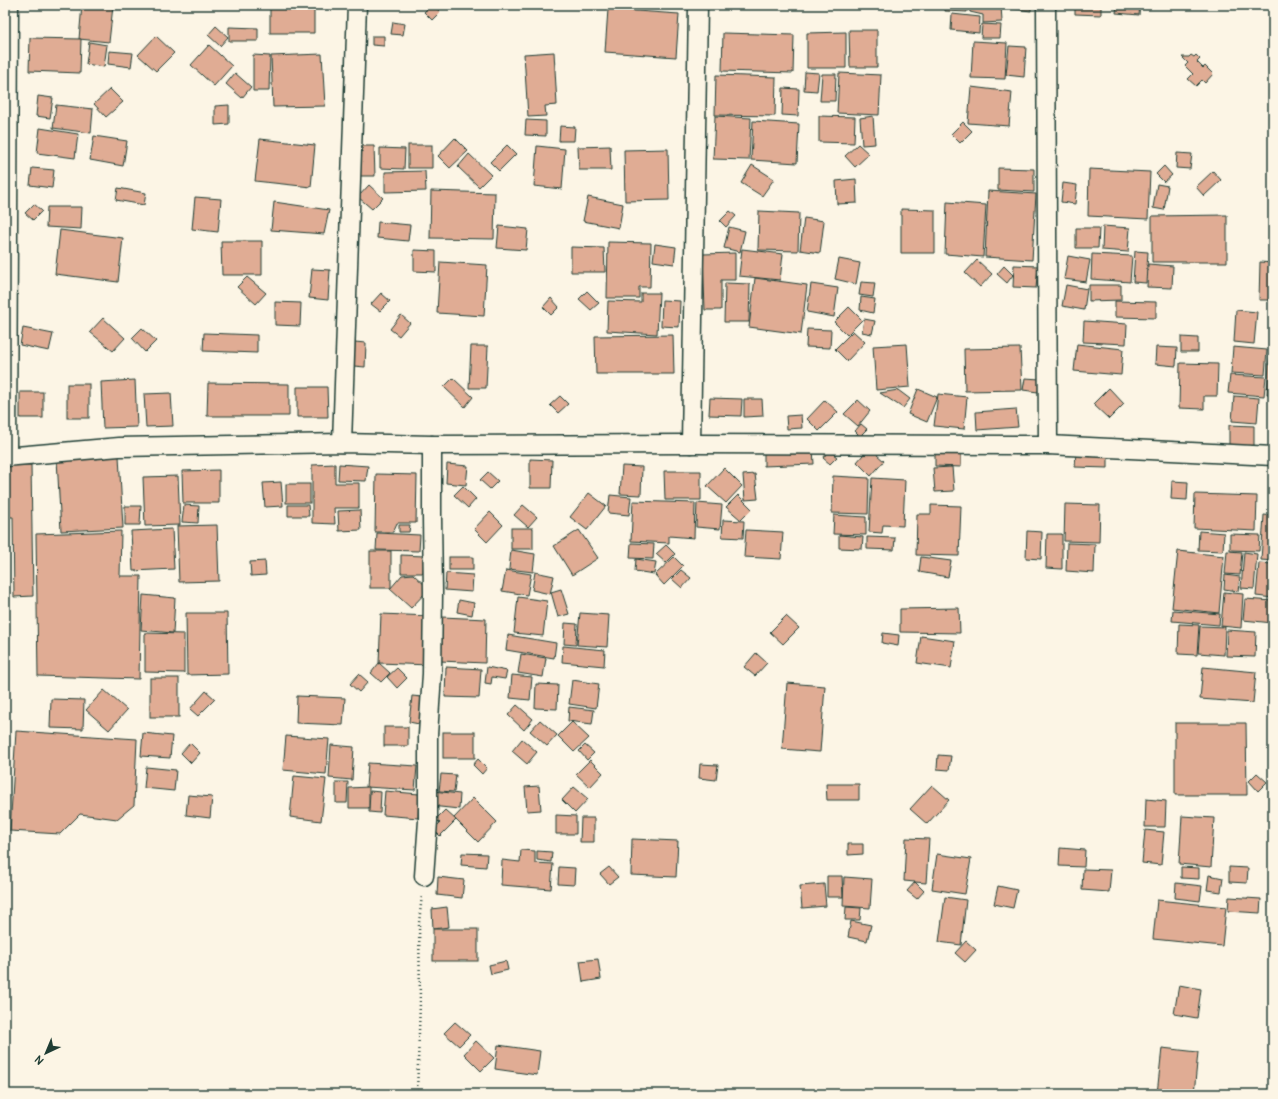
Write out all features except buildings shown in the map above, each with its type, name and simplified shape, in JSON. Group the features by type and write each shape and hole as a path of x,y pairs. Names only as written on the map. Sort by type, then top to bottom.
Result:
{"street":[{"path":"9,5 6,457 118,447 342,443 432,445 1048,445 1273,456"},
{"path":"342,443 357,5"},
{"path":"691,444 698,5"},
{"path":"1046,5 1048,445"},
{"path":"424,876 428,821 428,735 433,627 432,445"}],"path":[{"path":"417,1094 420,1002 419,923 424,876"}]}
